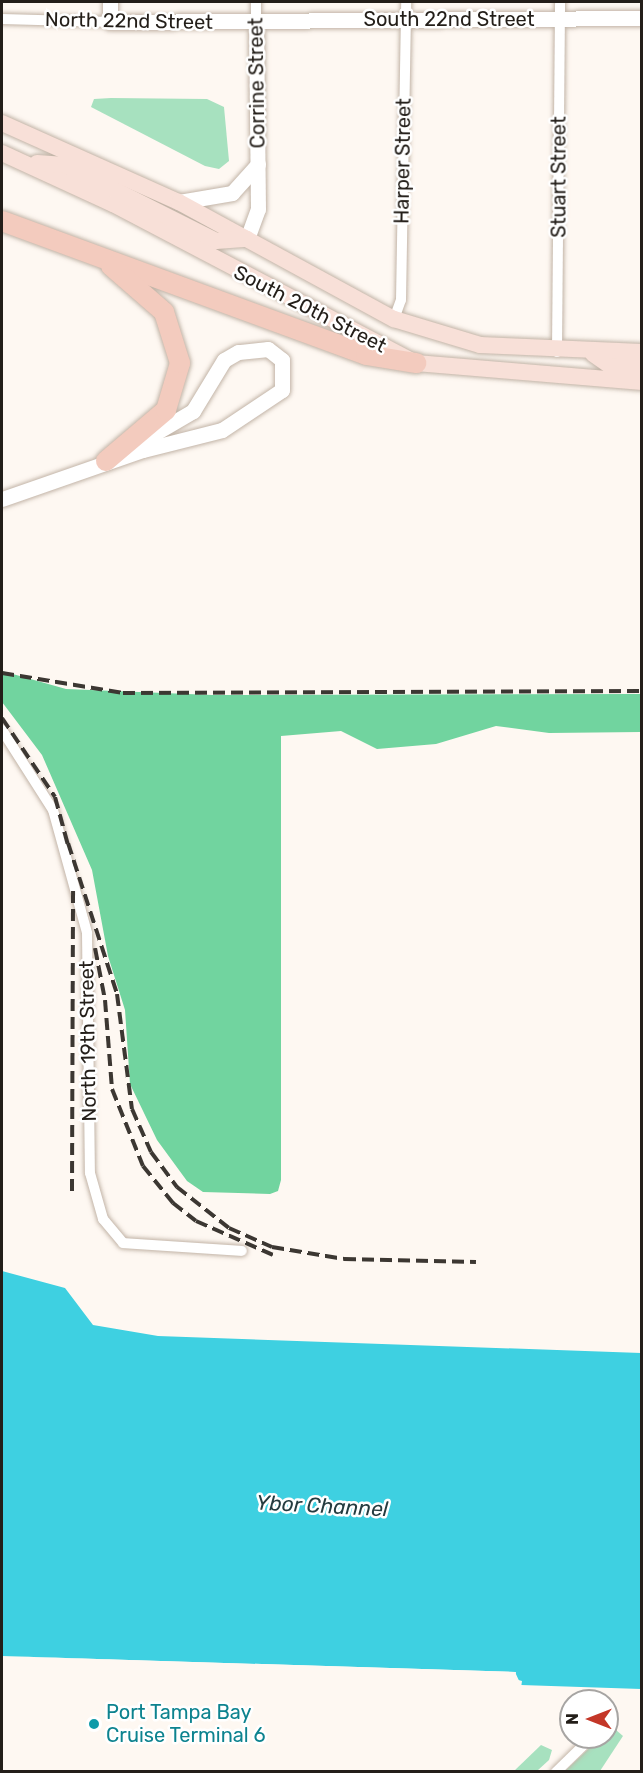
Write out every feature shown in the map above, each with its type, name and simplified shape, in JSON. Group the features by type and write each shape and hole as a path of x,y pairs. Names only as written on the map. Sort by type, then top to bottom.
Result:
{"highway":[{"path":"2,221 366,355 416,363"},
{"path":"96,256 164,312 180,363 166,410 106,462"}],"main road":[{"name":"South 20th Street","path":"2,123 179,202 394,319 480,345 593,354 642,352"},
{"name":"South 20th Street","path":"2,153 27,163 416,363 642,382"},
{"path":"27,163 65,165 216,241 247,239"},
{"path":"593,354 610,366 642,367"}],"street":[{"path":"110,2 110,22"},
{"name":"Corrine Street","path":"247,239 258,209 256,2"},
{"name":"Harper Street","path":"394,319 401,300 406,2"},
{"name":"Stuart Street","path":"557,352 560,2"},
{"name":"South 22nd Street","path":"256,23 406,18 642,18"},
{"name":"North 22nd Street","path":"2,20 256,23"},
{"name":"Corrine Street","path":"179,202 232,193 258,164"},
{"path":"2,499 106,462 222,430 257,412 282,390 282,360 268,349 238,352 224,360 194,411 106,462"},
{"name":"North 19th Street","path":"2,730 53,810 87,933 90,1173 103,1219 123,1243 242,1251"},
{"path":"556,1772 580,1749"}],"green space":[{"path":"94,99 207,99 224,107 229,161 219,169 205,166 91,107"},
{"path":"2,671 66,689 212,695 641,694 641,732 549,733 496,726 436,744 377,749 341,731 281,736 281,1180 278,1191 270,1194 203,1192 187,1181 157,1140 130,1084 125,1010 108,956 92,870 42,755 2,702"},
{"path":"541,1745 552,1750 549,1760 537,1771 514,1771"},
{"path":"588,1749 614,1749 600,1771 565,1771"}],"water":[{"name":"Ybor Channel","path":"2,1271 65,1288 93,1325 158,1336 641,1353 641,1689 521,1685 515,1672 2,1656"}],"pier":[{"path":"2,1656 516,1672 515,1679 522,1681 521,1688 513,1681 513,1675"}],"railway":[{"path":"2,673 123,693 642,691"},
{"path":"2,718 55,797 69,849"},
{"path":"68,843 117,994 132,1109 151,1152 177,1187 229,1228 272,1247 344,1259 476,1262"},
{"path":"72,1191 73,885"},
{"path":"95,948 105,1000 112,1089 143,1166 173,1203 196,1221 273,1255"}],"place":[{"name":"Port Tampa Bay Cruise Terminal 6","path":"94,1724"}]}
